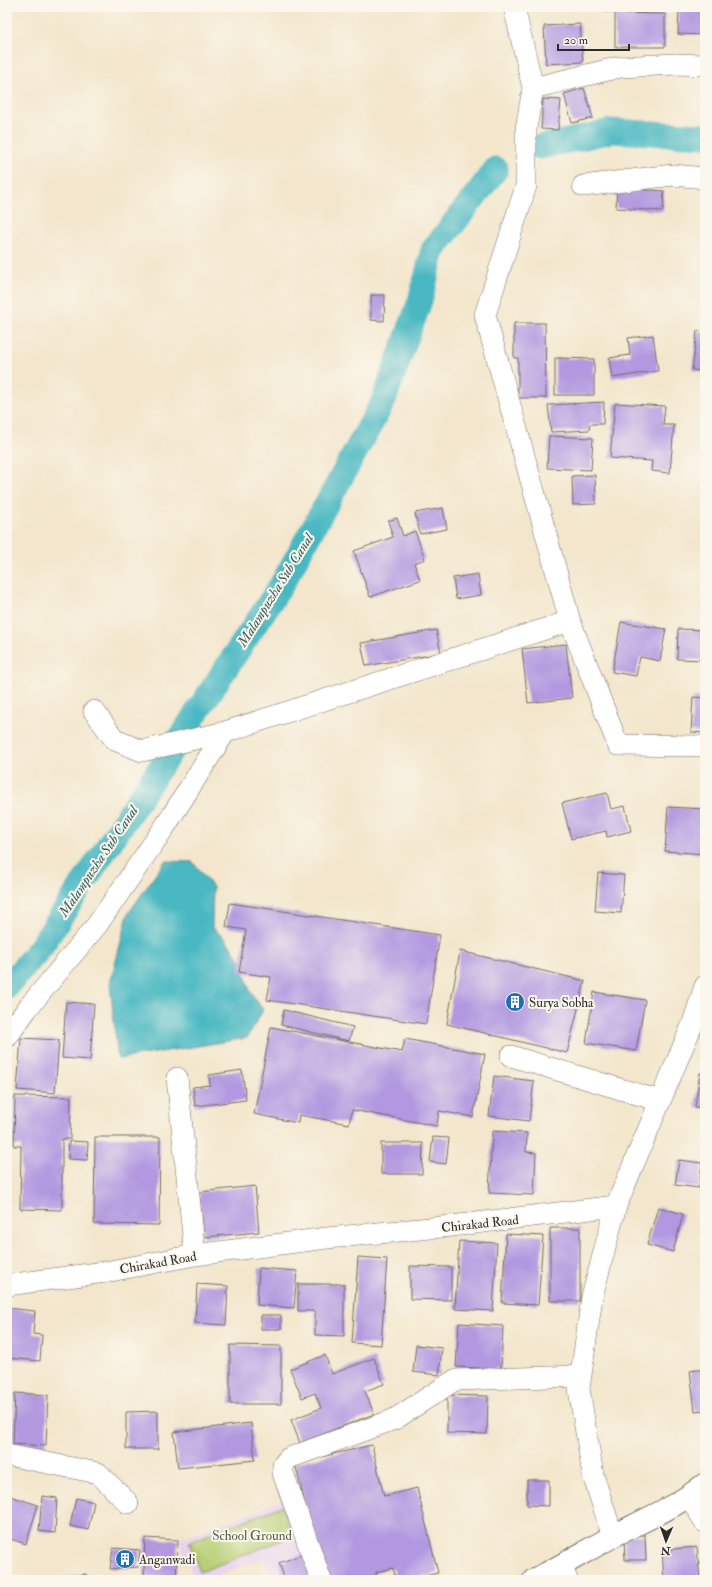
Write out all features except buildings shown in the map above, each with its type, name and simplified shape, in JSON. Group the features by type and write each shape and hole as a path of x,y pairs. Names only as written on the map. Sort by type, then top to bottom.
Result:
{"main road":[{"path":"534,1580 565,1573 613,1537 697,1490"}],"street":[{"path":"514,7 533,88 526,130 526,186 485,315 570,621 618,745 705,746"},
{"path":"533,88 620,67 675,64 705,65"},
{"path":"583,186 673,176 705,178"},
{"path":"94,711 115,740 142,751 225,732 570,621"},
{"path":"7,1037 27,1009 97,925 166,824 225,732"},
{"path":"613,1537 593,1476 578,1389 592,1297 616,1206 693,1023 705,986"},
{"path":"510,1056 660,1102"},
{"path":"177,1078 195,1255"},
{"name":"Chirakad Road","path":"7,1285 105,1272 195,1255 327,1238 451,1226 616,1206"},
{"path":"321,1580 283,1473 283,1465 289,1458 394,1419 454,1380 580,1376"},
{"path":"7,1454 98,1473 128,1503"},
{"path":"697,1490 705,1522"}],"shaded area":[{"path":"296,1495 330,1580 273,1580 264,1558 208,1580 195,1580 179,1540"}],"green space":[{"name":"School Ground","path":"282,1506 293,1536 200,1572 189,1542"}],"water":[{"path":"165,861 193,862 213,887 212,927 226,940 240,959 250,991 263,1010 247,1038 118,1059 110,984 128,914"}],"waterway":[{"name":"Malampuzha Sub Canal","path":"540,147 611,131 705,136"},
{"name":"Malampuzha Sub Canal","path":"7,987 40,948 282,584 383,402 420,301 433,250 496,169"}],"place":[{"name":"Surya Sobha","path":"515,1002"},
{"name":"Anganwadi","path":"125,1559"}]}
